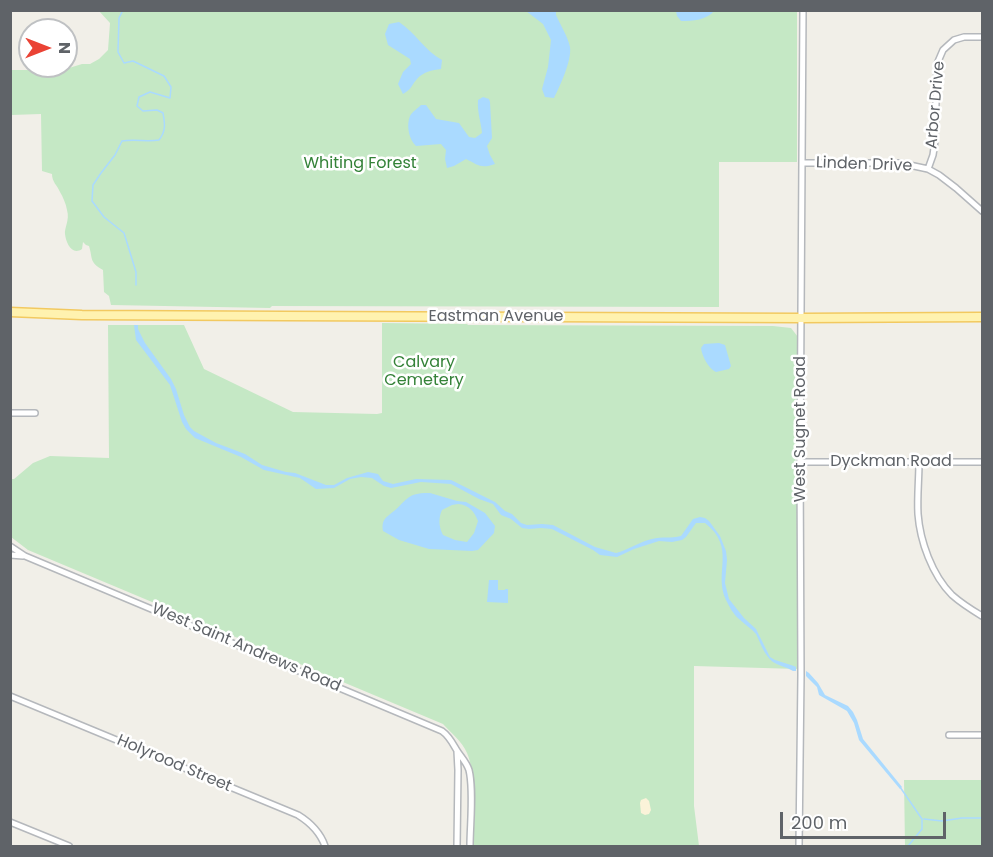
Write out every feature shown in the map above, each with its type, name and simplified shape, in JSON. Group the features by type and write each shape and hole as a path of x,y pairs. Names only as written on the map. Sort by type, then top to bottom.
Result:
{"main road":[{"name":"Eastman Avenue","path":"10,312 184,316 982,317"}],"street":[{"name":"West Sugnet Road","path":"799,846 803,10"},
{"name":"Arbor Drive","path":"928,169 936,141 936,64 943,50 954,40 964,37 982,37"},
{"name":"Linden Drive","path":"802,163 900,163 928,169 956,188 982,211"},
{"path":"10,413 35,413"},
{"name":"Dyckman Road","path":"800,462 982,462"},
{"path":"919,462 918,514 921,535 928,554 937,574 952,594 982,616"},
{"name":"West Saint Andrews Road","path":"10,546 25,556 434,726 449,737 464,758 468,768 471,784 470,846"},
{"name":"West Saint Andrews Road","path":"10,555 25,556"},
{"name":"Holyrood Street","path":"10,696 298,815 313,825 326,846"},
{"path":"949,735 982,735"},
{"path":"457,751 457,846"},
{"path":"10,822 69,846"}],"green space":[{"name":"Whiting Forest","path":"99,11 797,11 797,162 719,162 719,307 272,306 270,308 111,305 109,296 104,292 103,270 93,262 89,246 83,242 82,249 75,251 70,248 67,241 65,232 68,214 65,203 52,174 42,171 41,114 11,115 10,70 18,70 18,78 78,78 78,65 90,64 108,50 110,23"},
{"name":"Calvary Cemetery","path":"382,323 773,326 791,328 798,337 798,669 694,666 694,806 699,846 472,846 473,786 470,763 462,745 443,724 28,550 11,537 11,479 33,463 50,456 109,458 108,325 184,325 204,369 293,412 377,414 382,413"},
{"path":"904,780 982,780 982,846 905,846"}],"sand":[{"path":"646,798 651,810 645,815 641,813 640,803"}],"water":[{"path":"676,10 714,11 704,18 681,21"},
{"path":"526,11 556,11 569,43 567,66 554,98 545,97 542,89 548,67 551,40 543,24"},
{"path":"399,22 442,60 441,69 422,75 403,94 398,84 403,72 411,64 410,59 388,45 385,34 389,24"},
{"path":"483,97 489,99 490,102 492,138 487,146 495,164 477,165 466,159 447,168 446,150 441,144 416,146 412,140 408,124 410,116 421,105 426,105 436,119 459,123 469,137 475,138 482,133 478,100"},
{"path":"134,325 138,325 145,343 171,379 190,427 216,443 245,454 262,465 295,473 326,485 334,485 347,478 368,472 378,474 383,481 393,484 416,479 451,480 495,502 521,523 553,525 595,547 616,553 652,539 681,536 693,519 705,518 720,536 726,551 725,583 729,599 756,629 770,657 796,667 796,671 773,662 763,649 756,634 731,610 723,590 723,560 720,542 715,532 705,523 696,523 682,540 659,541 617,557 600,555 552,529 522,528 511,519 501,515 493,504 451,484 421,482 391,488 372,478 361,477 350,479 334,488 316,489 300,478 264,470 241,457 195,438 182,422 170,385 136,340"},
{"path":"704,344 725,345 731,366 729,369 716,372 706,362 701,348"},
{"path":"430,493 466,502 485,513 495,526 494,533 478,550 472,551 429,549 399,540 383,531 383,524 387,517 407,499 418,494","holes":["458,504 471,509 478,521 474,533 467,542 443,535 440,526 442,510"]},
{"path":"489,580 498,580 498,590 508,589 508,603 487,602"},
{"path":"806,671 818,683 825,695 848,706 853,712 863,739 902,787 900,789 859,740 854,723 847,711 819,695 817,687 806,676"}],"waterway":[{"path":"123,10 119,18 118,52 124,63 133,61 164,76 171,87 170,98 150,92 139,97 137,106 143,111 157,110 163,113 163,134 159,140 122,141 115,155 93,185 92,201 104,217 124,233 136,272 136,285"},
{"path":"900,787 922,819 922,829 908,846"},
{"path":"924,819 942,821 982,818"}]}
